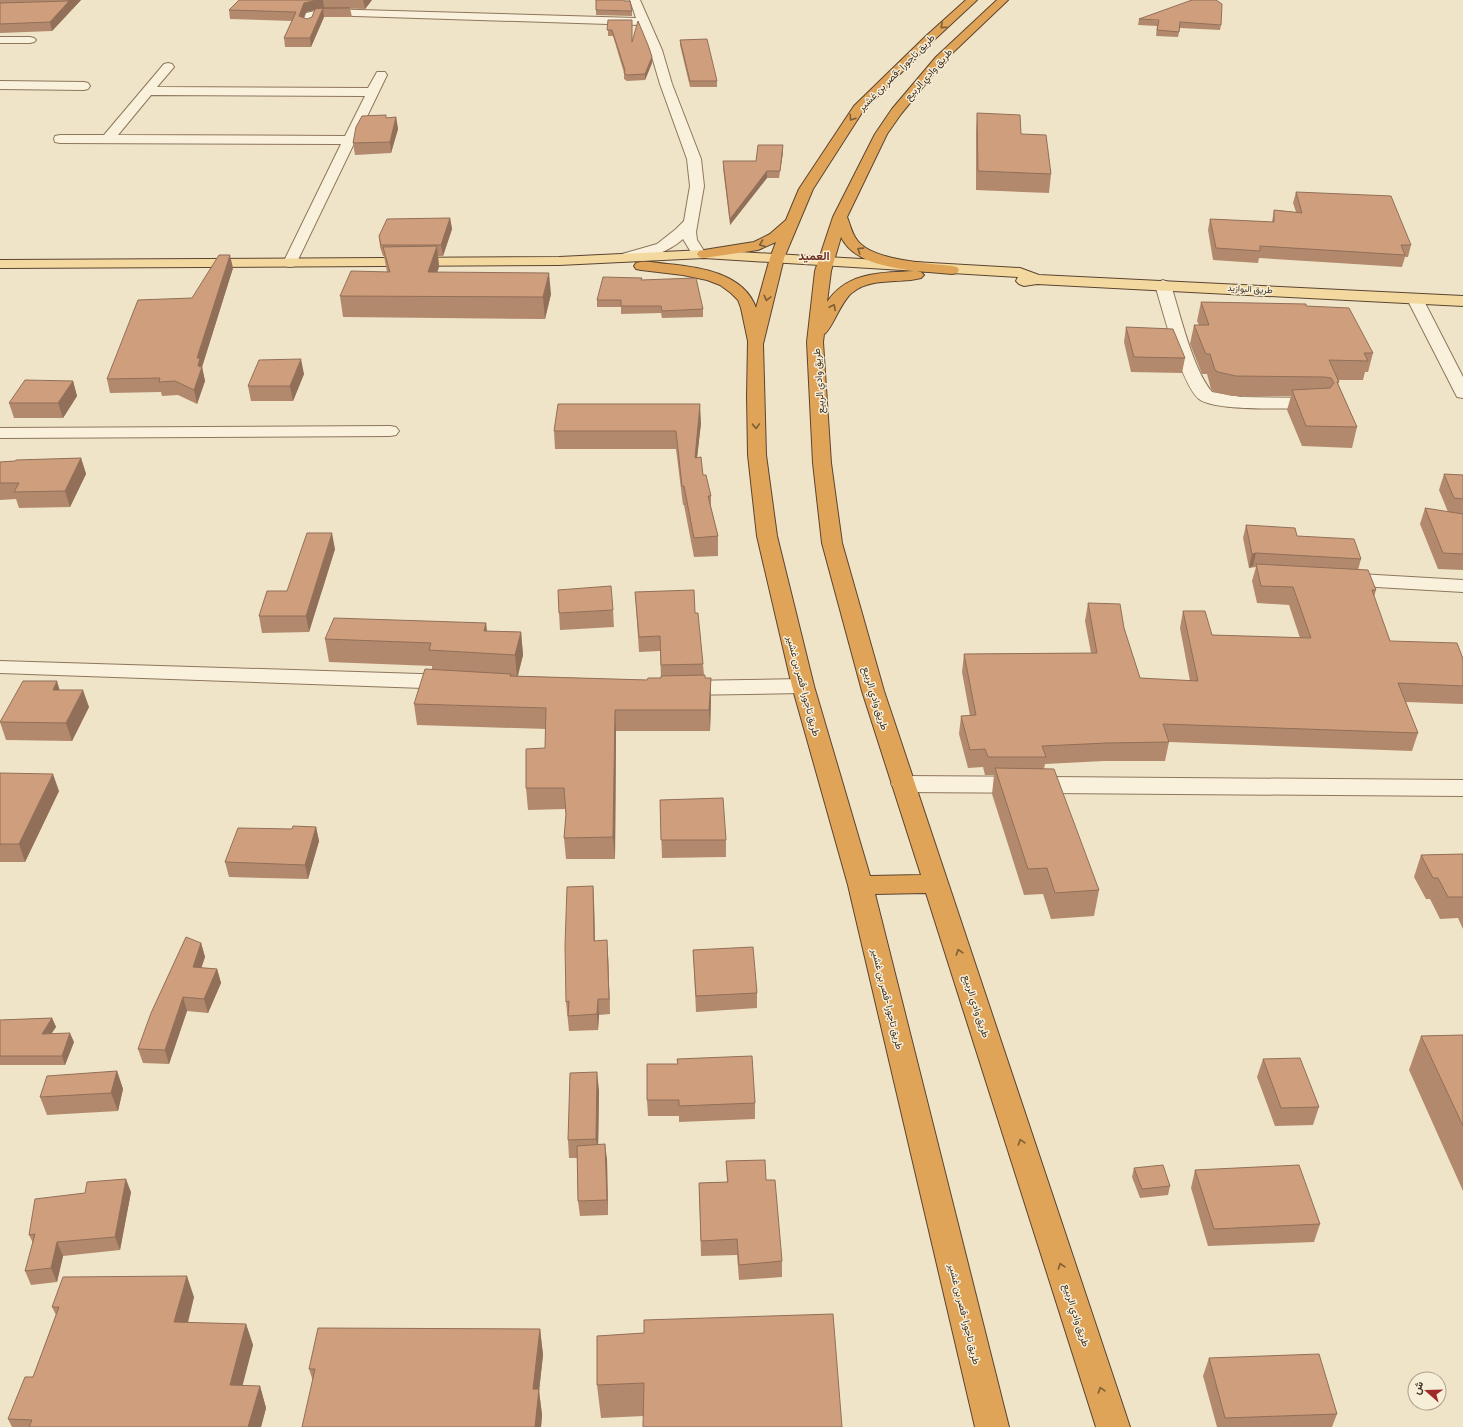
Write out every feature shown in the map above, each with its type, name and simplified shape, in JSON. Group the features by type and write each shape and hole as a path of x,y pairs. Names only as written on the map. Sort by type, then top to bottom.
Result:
{"highway":[{"name":"طريق تاجورا -قصر بن غشير","path":"972,0 930,38 858,109 806,189 776,263 755,344 757,454 767,536 803,686 860,885 992,1427"},
{"name":"طريق وادي الربيع","path":"1003,0 940,59 896,112 881,134 840,217 824,266 816,342 822,463 832,543 873,691 1113,1427"},
{"path":"840,217 852,244 860,251 872,257 898,263 952,270"},
{"path":"702,254 758,246 775,237 793,221"},
{"path":"641,266 701,274 714,278 734,288 746,301 755,344"},
{"path":"816,342 837,300 846,290 872,280 916,275"},
{"path":"860,885 937,884"}],"main road":[{"path":"0,264 559,261 702,254 776,263 824,266 1020,273 1037,279"},
{"path":"559,261 641,266 776,263"},
{"path":"824,266 916,275 1020,282 1037,279"},
{"name":"طريق البوازيد","path":"1037,279 1463,301"}],"street":[{"path":"635,0 656,50 666,84 694,159 697,186 694,208 689,224 690,240 702,254"},
{"path":"308,24 310,15 324,12 643,22"},
{"path":"0,40 30,40"},
{"path":"108,139 168,67"},
{"path":"290,263 381,75"},
{"path":"0,85 84,86"},
{"path":"148,91 373,92"},
{"path":"60,139 350,140"},
{"path":"627,257 649,253 668,245 689,224"},
{"path":"1163,285 1188,361 1200,388 1205,395 1218,400 1232,402 1319,404"},
{"path":"1415,299 1463,393"},
{"path":"0,433 390,431"},
{"path":"1323,578 1463,586"},
{"path":"0,667 276,674 469,683"},
{"path":"660,688 803,686"},
{"path":"903,784 1463,788"}],"building":[{"path":"69,0 50,22 0,24 0,3"},
{"path":"239,0 317,0 304,3 299,16 307,19 312,17 315,9 323,8 310,38 284,38 296,12 229,10"},
{"path":"596,0 630,1 632,11 596,10"},
{"path":"1192,0 1216,0 1222,4 1221,25 1180,22 1179,32 1157,30 1159,20 1139,19"},
{"path":"608,20 632,20 632,42 638,21 652,57 645,74 627,75 624,73 625,70 612,30 607,30"},
{"path":"707,39 717,81 690,81 680,40"},
{"path":"977,113 1020,115 1021,134 1046,135 1051,174 978,171"},
{"path":"386,115 386,118 396,117 390,142 353,143 356,127 362,116"},
{"path":"758,145 783,145 780,171 767,171 730,219 723,161 756,161"},
{"path":"1296,192 1391,196 1411,245 1401,245 1405,255 1260,246 1260,251 1216,248 1210,219 1274,222 1274,210 1302,213"},
{"path":"450,218 441,245 381,245 379,236 387,219"},
{"path":"437,246 428,272 549,273 543,297 340,296 351,271 390,272 383,247"},
{"path":"219,255 230,255 197,358 200,358 198,366 202,367 194,390 175,381 159,382 160,378 107,379 138,300 192,298"},
{"path":"603,277 642,278 641,280 696,278 703,309 662,311 661,306 621,306 621,300 597,300"},
{"path":"1201,302 1306,304 1306,306 1349,308 1373,353 1364,353 1368,361 1329,360 1357,427 1306,426 1292,390 1330,388 1334,383 1331,378 1236,376 1215,370 1210,354 1206,354 1194,325 1209,325"},
{"path":"1126,327 1173,329 1185,358 1134,357"},
{"path":"301,359 290,386 248,386 259,360"},
{"path":"25,380 73,381 58,403 9,403"},
{"path":"558,404 700,404 695,458 701,457 703,475 706,475 711,496 708,496 718,536 694,538 684,486 682,486 676,431 554,431"},
{"path":"81,458 65,491 14,492 19,483 0,483 0,462 16,460"},
{"path":"1444,474 1463,475 1463,499 1454,498"},
{"path":"1425,508 1463,514 1463,554 1443,553"},
{"path":"1246,525 1295,528 1297,536 1354,539 1361,559 1252,554"},
{"path":"307,533 332,533 306,616 259,616 267,591 287,591"},
{"path":"1256,564 1368,570 1376,590 1372,590 1390,641 1457,643 1463,659 1463,686 1398,683 1418,733 1163,724 1169,742 1042,746 1046,757 988,757 985,749 970,750 961,716 976,715 964,654 1097,653 1088,603 1120,604 1124,628 1140,678 1198,681 1183,611 1205,611 1212,635 1311,638 1293,587 1261,586"},
{"path":"611,586 613,610 559,613 558,590"},
{"path":"694,590 695,613 698,613 703,664 661,665 660,636 639,637 635,592"},
{"path":"334,618 486,623 484,631 521,632 515,655 429,650 431,643 325,639"},
{"path":"425,669 511,674 510,676 647,680 648,678 661,678 661,676 705,675 705,678 711,678 709,710 615,710 613,837 564,838 566,814 564,788 526,788 526,749 545,748 546,708 414,704"},
{"path":"23,681 57,681 53,690 83,690 66,723 0,722"},
{"path":"995,768 1054,769 1099,890 1055,893 1047,868 1028,869"},
{"path":"0,773 53,774 19,844 0,844"},
{"path":"723,798 726,840 661,840 660,800"},
{"path":"293,826 316,827 305,865 225,862 238,828 292,829"},
{"path":"1463,854 1463,897 1448,897 1438,878 1433,878 1421,855"},
{"path":"593,886 594,941 607,940 609,999 598,999 597,1014 568,1016 569,1001 566,1002 565,946 567,887"},
{"path":"186,937 201,943 193,967 217,969 204,999 183,997 165,1050 138,1049 151,1013"},
{"path":"753,947 757,993 696,996 693,950"},
{"path":"52,1018 42,1034 70,1033 62,1056 0,1056 0,1020"},
{"path":"1463,1035 1463,1126 1421,1036"},
{"path":"752,1056 755,1103 679,1106 679,1100 647,1100 647,1064 678,1064 677,1059"},
{"path":"1300,1058 1319,1107 1281,1108 1263,1059"},
{"path":"117,1071 111,1093 40,1097 47,1076"},
{"path":"597,1072 596,1139 568,1140 570,1073"},
{"path":"605,1144 607,1200 578,1201 577,1146"},
{"path":"765,1160 766,1180 775,1180 782,1261 739,1265 737,1239 701,1241 699,1183 728,1182 726,1161"},
{"path":"1163,1165 1170,1186 1142,1189 1134,1168"},
{"path":"1299,1165 1320,1224 1214,1229 1195,1170"},
{"path":"126,1179 115,1237 57,1242 51,1268 25,1271 35,1234 29,1235 35,1199 85,1193 87,1182"},
{"path":"187,1276 174,1322 246,1324 230,1385 260,1386 248,1427 29,1427 32,1420 8,1419 25,1377 33,1377 59,1307 52,1307 63,1277"},
{"path":"833,1314 842,1427 643,1427 644,1383 597,1385 597,1336 644,1333 644,1320"},
{"path":"318,1328 540,1329 533,1389 539,1389 535,1427 302,1427 315,1369 309,1369"},
{"path":"1319,1354 1337,1414 1225,1418 1209,1358"}],"district":[{"name":"العميد","path":"814,256"}]}
